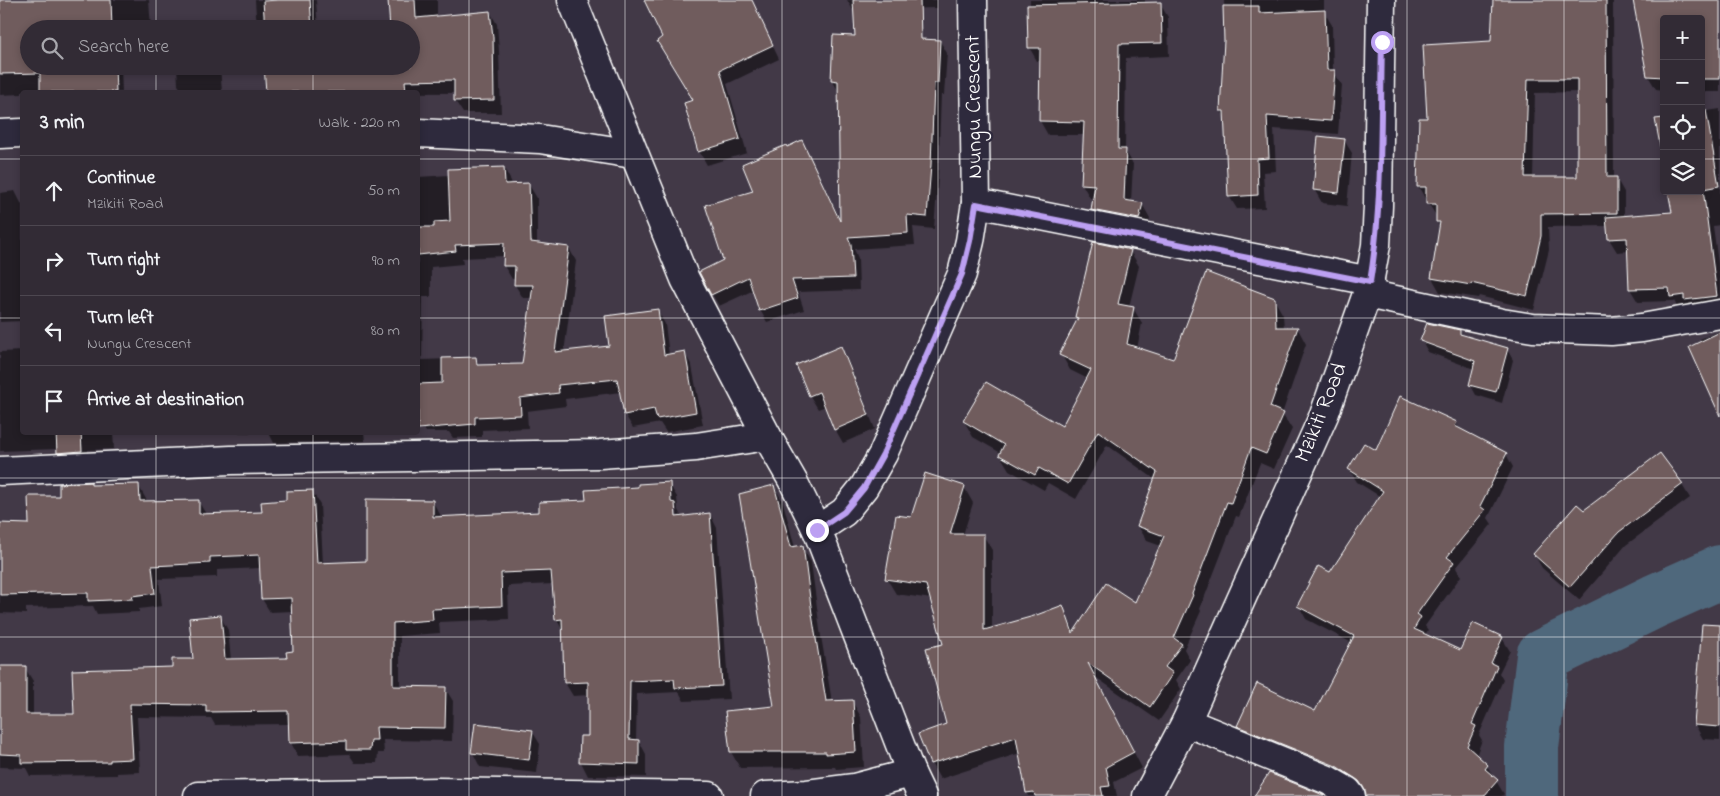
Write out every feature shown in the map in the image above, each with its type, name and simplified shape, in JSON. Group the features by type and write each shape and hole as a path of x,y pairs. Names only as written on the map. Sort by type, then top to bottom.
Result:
{"street":[{"path":"572,0 685,279 767,436 794,483 817,530 916,784 765,796"},
{"name":"Nungu Crescent","path":"817,530 844,512 864,488 883,454 962,274 976,204 973,0"},
{"name":"Mzikiti Road","path":"1147,796 1186,722 1324,415 1369,288 1376,245 1378,206 1381,0"},
{"path":"420,133 540,139 633,154"},
{"path":"0,134 20,134"},
{"path":"976,204 1369,288 1502,323 1533,328 1611,331 1642,328 1720,314"},
{"path":"0,471 232,460 600,454 696,447 767,436"},
{"path":"1186,722 1328,780 1347,791 1351,796"},
{"path":"198,796 438,792 709,796"}],"building":[{"path":"0,0 111,0 112,20 20,20 20,74 0,74"},
{"path":"310,0 311,20 264,20 263,1"},
{"path":"388,0 415,0 416,18 490,11 493,37 494,100 454,101 454,80 405,81 406,90 266,90 265,75 420,75 420,20 389,20"},
{"path":"644,0 752,0 773,45 720,70 740,139 698,152 684,103 693,100 657,41 662,37"},
{"path":"853,0 920,0 921,39 940,40 938,83 934,83 927,217 907,215 908,233 848,237 851,244 853,278 792,280 798,298 759,311 748,277 711,295 699,272 723,260 705,205 753,191 742,164 802,140 840,221 838,81 831,80 833,35 855,36"},
{"path":"1493,0 1606,0 1607,177 1617,177 1617,213 1541,214 1541,236 1527,296 1471,283 1471,285 1431,278 1440,222 1436,222 1436,204 1426,204 1426,187 1417,187 1419,118 1427,118 1423,45 1491,41","holes":["1528,79 1577,79 1577,177 1525,177"]},
{"path":"1633,0 1720,0 1720,79 1705,79 1705,15 1660,15 1660,77 1647,76"},
{"path":"1161,2 1162,43 1119,44 1118,149 1126,149 1124,200 1143,203 1139,219 1091,210 1095,185 1081,184 1084,122 1039,121 1040,48 1028,48 1027,5"},
{"path":"1223,6 1259,6 1259,13 1325,10 1327,70 1335,70 1331,121 1267,116 1269,158 1257,159 1258,195 1228,197 1224,111 1220,111 1224,41"},
{"path":"40,75 115,75 116,90 40,90"},
{"path":"1705,110 1719,186 1705,189 1705,150"},
{"path":"1660,118 1660,145 1655,119"},
{"path":"1318,136 1345,139 1339,193 1313,190"},
{"path":"504,167 505,184 529,183 531,242 569,247 555,352 609,346 605,316 658,309 664,355 685,351 696,412 657,419 654,409 624,415 617,379 558,385 559,393 520,398 521,415 475,417 475,424 420,429 420,384 442,383 442,358 476,357 477,365 522,364 533,285 514,285 515,266 503,266 504,243 455,245 456,251 420,255 420,227 434,227 434,222 450,221 448,169"},
{"path":"1669,195 1704,195 1717,296 1684,300 1684,295 1670,297 1669,288 1629,289 1627,238 1608,239 1606,217 1672,212"},
{"path":"1093,242 1131,250 1118,304 1134,307 1127,344 1173,359 1206,272 1275,298 1276,327 1298,327 1270,407 1284,413 1266,454 1251,448 1231,503 1227,502 1193,595 1174,638 1182,644 1165,667 1173,673 1150,707 1088,663 1134,752 1106,767 1110,786 1101,787 1103,796 1035,796 1034,792 1026,793 1016,737 930,764 918,734 946,724 926,648 943,644 926,585 885,579 896,515 911,517 925,473 965,486 950,534 984,534 984,630 1034,616 1063,605 1073,633 1106,583 1135,602 1164,536 1137,526 1157,472 1098,431 1068,484 1039,468 1035,475 999,455 1004,445 963,421 986,382 1062,426 1091,370 1059,355 1078,318 1075,317"},
{"path":"1427,323 1460,330 1460,334 1508,348 1496,392 1469,385 1475,361 1420,341"},
{"path":"1720,332 1720,416 1689,347"},
{"path":"841,346 869,415 834,430 819,392 809,396 796,365"},
{"path":"1400,396 1457,422 1455,426 1507,453 1480,506 1485,510 1447,557 1454,562 1417,614 1421,617 1414,629 1460,650 1473,623 1503,637 1491,663 1497,666 1472,724 1476,726 1467,746 1488,765 1485,769 1498,780 1484,796 1366,796 1359,781 1336,766 1237,726 1257,683 1315,711 1354,636 1297,606 1318,566 1330,572 1383,491 1348,469 1364,443 1376,450"},
{"path":"56,435 81,435 82,451 57,453"},
{"path":"1660,453 1683,484 1619,532 1570,587 1533,554 1577,504 1584,510"},
{"path":"91,482 91,485 139,484 140,501 199,500 199,514 262,512 261,502 286,500 286,491 313,490 317,563 366,561 366,499 433,500 433,517 539,512 539,502 586,500 585,490 638,487 638,484 670,482 671,502 675,503 676,517 710,513 722,686 675,688 674,679 630,681 629,739 639,740 639,764 579,762 580,736 588,736 588,682 564,683 562,619 555,620 551,571 501,573 502,606 432,609 433,620 393,623 393,686 446,687 445,728 376,727 377,740 371,740 370,750 346,750 346,741 289,743 288,711 206,712 206,705 130,704 133,759 110,760 110,762 21,763 21,755 0,754 0,666 26,666 26,714 74,714 72,670 172,667 172,659 193,659 189,618 221,615 225,659 287,658 286,652 293,651 291,598 261,599 259,555 210,557 210,563 152,566 155,593 132,596 133,599 88,601 88,593 0,595 0,523 29,524 28,496 59,496 59,484"},
{"path":"774,485 791,547 803,545 826,701 853,700 856,752 826,754 826,752 730,752 725,711 774,706 739,494"},
{"path":"1702,624 1720,625 1720,727 1694,725"},
{"path":"475,723 533,730 529,760 471,753"},
{"path":"1269,773 1321,794 1324,796 1254,796"}],"waterway":[{"path":"1532,796 1532,747 1543,656 1655,601 1720,572"}],"route":[{"path":"817,530 844,512 864,488 883,454 962,274 976,204 1370,282 1376,245 1378,206 1382,42"}]}
